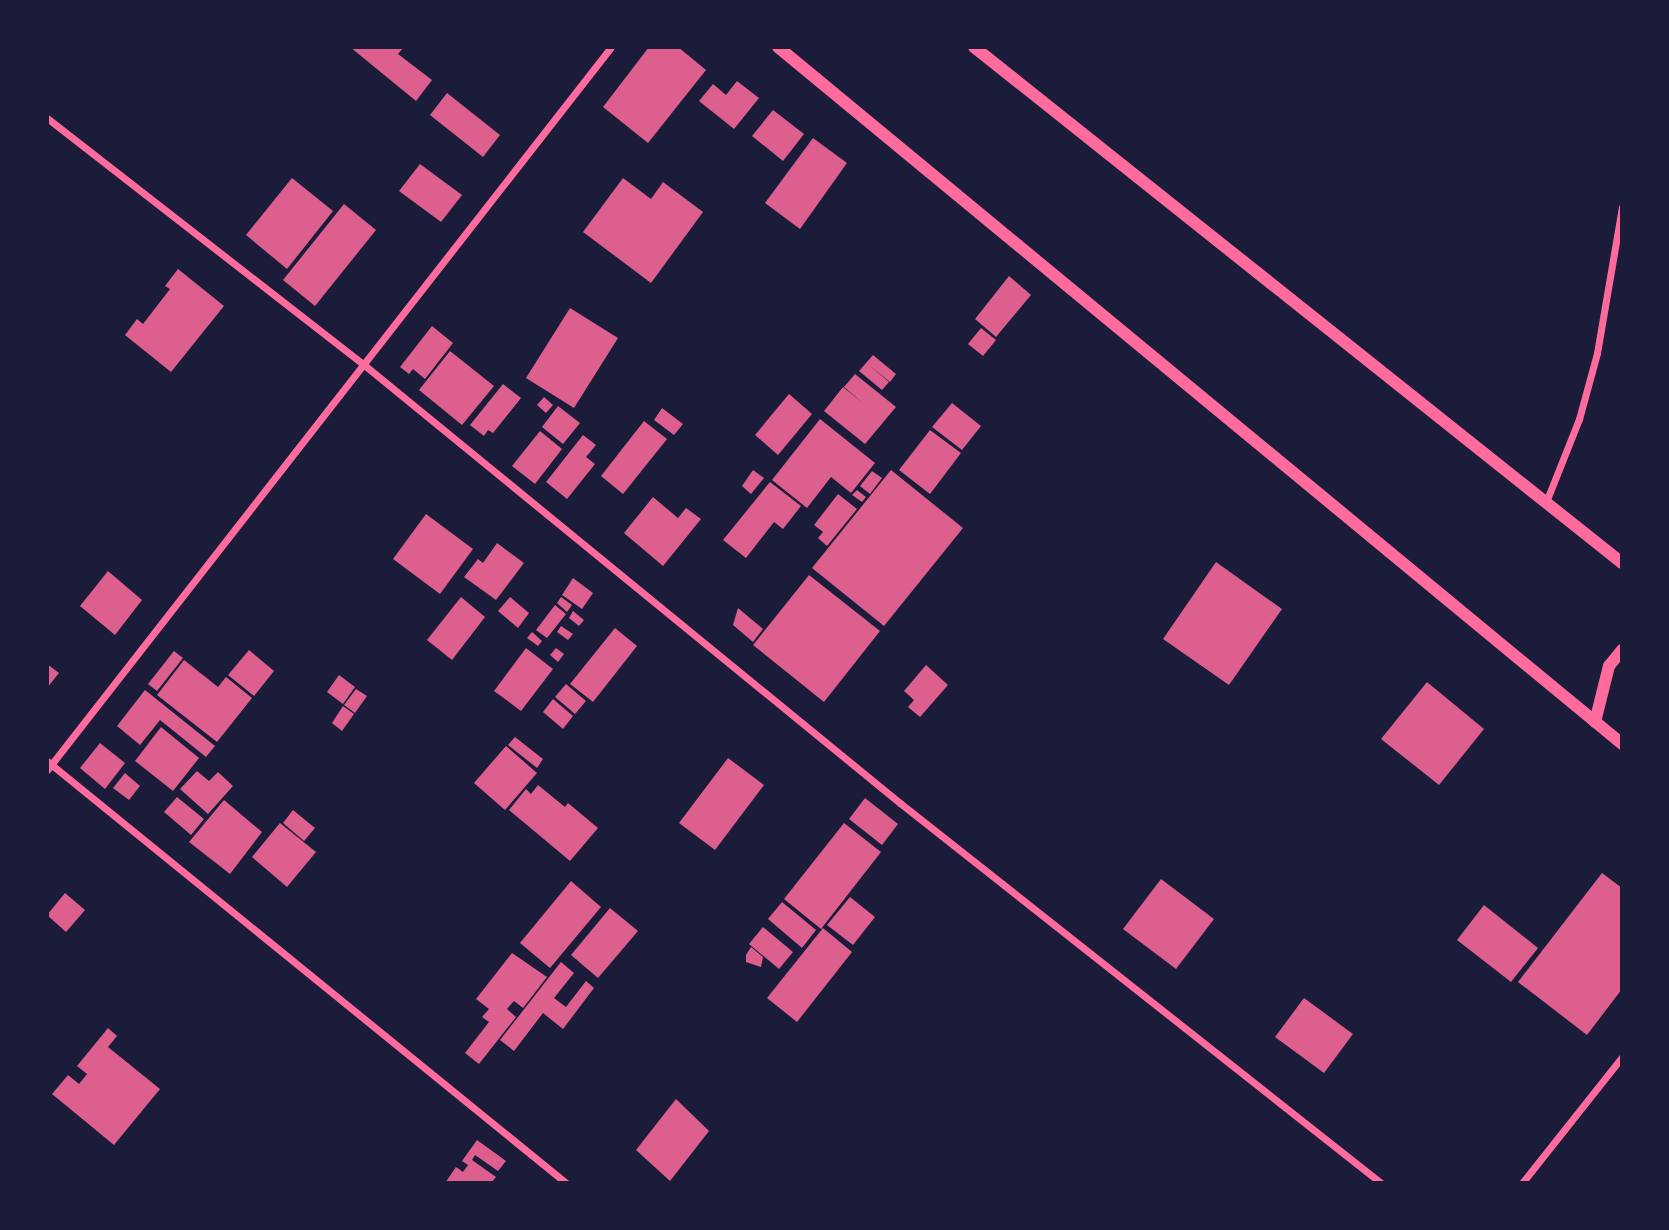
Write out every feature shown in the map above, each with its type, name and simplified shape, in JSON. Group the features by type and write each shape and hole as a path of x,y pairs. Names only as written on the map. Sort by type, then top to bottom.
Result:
{"street":[{"path":"566,1183 49,765 611,47"},
{"path":"778,47 1622,744"},
{"path":"974,47 1622,563"},
{"path":"47,118 363,364 900,803 1381,1183"},
{"path":"1546,502 1579,419 1597,353 1622,207"},
{"path":"1595,722 1609,666 1622,650"},
{"path":"1522,1183 1622,1057"}],"building":[{"path":"350,47 404,47 398,54 432,80 416,101"},
{"path":"649,47 678,47 706,70 648,143 603,107"},
{"path":"737,81 759,98 734,129 699,101 713,84 726,95"},
{"path":"447,93 500,135 483,157 430,115"},
{"path":"773,110 804,134 783,161 752,136"},
{"path":"813,138 847,163 800,229 765,203"},
{"path":"420,164 462,195 441,222 399,191"},
{"path":"292,178 333,211 287,269 246,235"},
{"path":"623,178 651,199 663,182 703,212 651,283 583,232"},
{"path":"344,204 376,230 315,306 283,280"},
{"path":"178,269 224,306 171,372 125,335 137,319 143,324 170,289 165,286"},
{"path":"1009,276 1031,295 996,337 975,319"},
{"path":"570,308 618,338 574,408 526,378"},
{"path":"432,326 453,343 425,379 413,369 409,374 400,367"},
{"path":"981,328 996,340 983,356 968,344"},
{"path":"450,351 494,386 462,425 419,390"},
{"path":"873,355 896,374 890,382 869,365 889,382 882,390 859,371"},
{"path":"855,374 896,407 865,444 824,411 843,387 864,404 844,387"},
{"path":"503,384 521,398 493,433 488,430 484,436 470,425"},
{"path":"789,394 812,414 778,455 755,435"},
{"path":"544,397 553,405 546,413 537,405"},
{"path":"952,403 981,426 962,450 932,427"},
{"path":"558,406 580,423 563,444 542,427"},
{"path":"662,408 683,424 674,435 654,420"},
{"path":"820,419 875,463 851,493 831,477 807,508 772,480"},
{"path":"644,421 667,439 623,494 601,476"},
{"path":"930,430 961,453 930,494 899,470"},
{"path":"540,431 562,449 535,484 512,466"},
{"path":"583,435 596,445 586,457 595,464 567,499 546,482"},
{"path":"753,470 764,478 751,494 742,486"},
{"path":"891,470 963,528 884,626 812,568"},
{"path":"872,471 882,478 870,494 860,486"},
{"path":"770,482 801,506 783,529 774,522 746,558 723,540"},
{"path":"857,490 866,497 862,502 852,495"},
{"path":"838,494 857,509 827,546 818,538 823,532 814,525"},
{"path":"653,497 678,518 686,508 701,519 663,566 624,533"},
{"path":"426,514 473,549 440,594 393,559"},
{"path":"497,543 524,563 496,600 464,577 478,559 483,563"},
{"path":"1216,562 1282,609 1229,685 1163,639"},
{"path":"108,571 142,600 115,635 80,606"},
{"path":"809,575 880,631 824,702 753,645"},
{"path":"573,578 593,593 582,609 562,595"},
{"path":"461,597 485,617 452,660 427,640"},
{"path":"510,597 529,613 518,628 498,611"},
{"path":"561,597 572,605 567,612 557,603"},
{"path":"555,605 566,614 547,638 536,630"},
{"path":"738,608 763,629 753,642 733,625"},
{"path":"573,611 584,620 579,626 569,618"},
{"path":"561,626 573,634 568,640 557,632"},
{"path":"615,628 637,646 593,702 570,684"},
{"path":"532,632 542,641 538,646 527,638"},
{"path":"526,648 553,669 521,711 494,691"},
{"path":"556,648 564,654 558,662 550,655"},
{"path":"249,650 274,671 254,696 228,675"},
{"path":"174,651 183,658 157,691 148,684"},
{"path":"184,660 218,687 226,677 252,698 217,742 157,695"},
{"path":"47,664 59,673 47,688"},
{"path":"926,665 948,685 920,717 908,707 914,700 904,691"},
{"path":"339,675 355,687 343,704 327,692"},
{"path":"1427,682 1484,729 1439,785 1381,739"},
{"path":"566,684 586,701 575,714 555,697"},
{"path":"356,689 367,696 355,713 344,705"},
{"path":"145,690 215,746 206,757 160,720 140,745 117,726"},
{"path":"553,699 573,716 563,729 543,712"},
{"path":"343,706 354,714 342,731 332,723"},
{"path":"161,727 199,758 173,791 135,761"},
{"path":"515,737 543,759 537,768 508,745"},
{"path":"100,743 125,763 105,789 80,768"},
{"path":"506,746 537,773 505,810 474,783"},
{"path":"728,758 764,785 715,850 679,823"},
{"path":"197,771 209,781 218,772 233,786 208,814 180,789"},
{"path":"125,773 140,786 129,800 113,788"},
{"path":"538,785 565,807 568,803 598,828 570,861 509,810 526,789 531,794"},
{"path":"177,797 204,819 191,835 164,812"},
{"path":"865,798 898,824 882,845 849,819"},
{"path":"224,800 262,832 230,874 189,842"},
{"path":"293,810 315,828 304,841 283,823"},
{"path":"280,823 316,852 287,887 252,857"},
{"path":"844,823 881,852 821,929 784,899"},
{"path":"1602,873 1622,888 1622,989 1587,1035 1518,982"},
{"path":"1161,879 1214,919 1176,969 1123,929"},
{"path":"571,881 601,907 550,968 520,943"},
{"path":"65,893 85,910 66,932 47,915"},
{"path":"850,897 875,917 853,945 827,925"},
{"path":"782,902 816,930 802,948 768,919"},
{"path":"1484,905 1538,948 1511,982 1457,940"},
{"path":"610,908 638,931 598,978 571,955"},
{"path":"763,927 793,952 779,969 749,944"},
{"path":"823,928 852,952 797,1022 767,998"},
{"path":"751,947 763,957 761,967 746,962 746,955"},
{"path":"512,953 547,977 523,1008 514,1001 507,1009 516,1017 479,1064 465,1053 489,1022 482,1017 489,1009 476,999"},
{"path":"561,962 574,973 554,998 566,1007 586,981 594,988 563,1029 543,1013 514,1051 500,1040"},
{"path":"1304,998 1353,1034 1324,1073 1275,1037"},
{"path":"108,1028 117,1036 108,1047 160,1089 114,1145 52,1094 68,1075 79,1084 87,1074 77,1066"},
{"path":"676,1099 709,1131 670,1181 636,1150"},
{"path":"477,1140 506,1161 498,1171 475,1155 472,1160 496,1177 491,1183 445,1183 456,1167 463,1172 468,1165 462,1161"}]}
